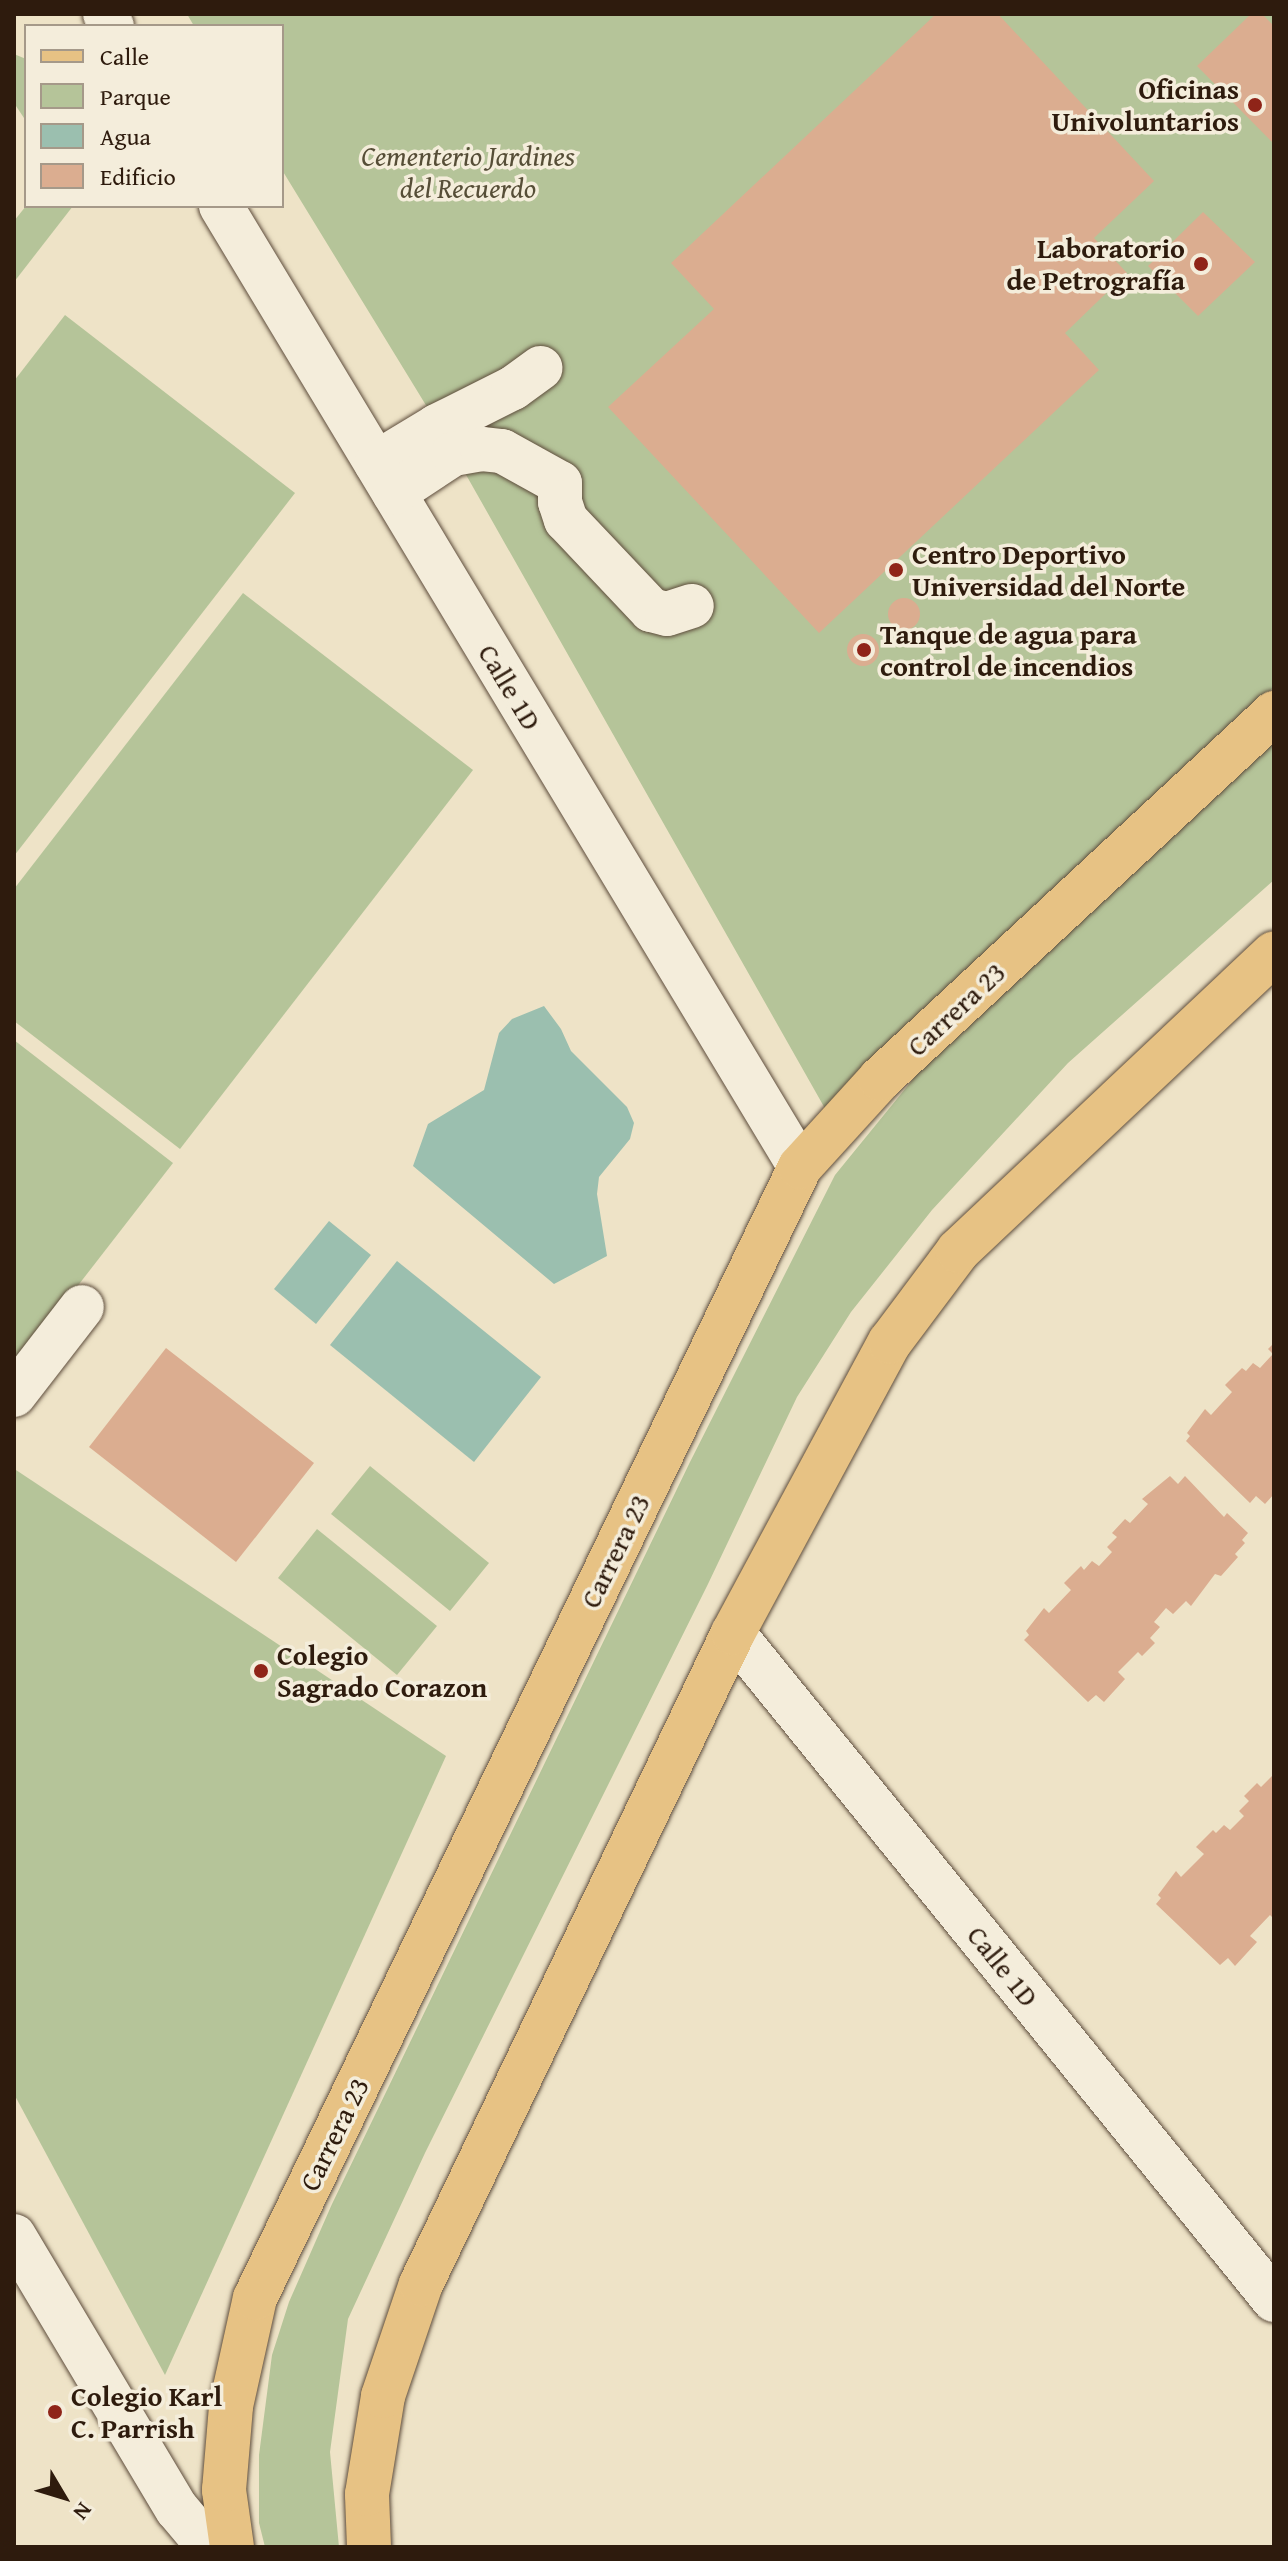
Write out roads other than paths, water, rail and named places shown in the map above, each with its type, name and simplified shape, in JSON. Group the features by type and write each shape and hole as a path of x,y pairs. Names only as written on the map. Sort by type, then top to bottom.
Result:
{"main road":[{"name":"Carrera 23","path":"232,2547 224,2490 231,2406 255,2298 800,1167 880,1079 1274,713"},
{"path":"369,2547 367,2494 383,2396 421,2284 733,1633 890,1342 958,1251 1274,953"}],"street":[{"name":"Calle 1D","path":"222,208 800,1167"},
{"path":"385,478 437,426 501,395 541,368"},
{"path":"385,478 453,454 482,449 502,451 560,483 560,502 566,520 651,610 667,614 692,606"},
{"path":"14,1395 82,1307"},
{"name":"Calle 1D","path":"733,1633 1270,2287"},
{"path":"14,2236 177,2509 202,2539 219,2547"}],"water":[{"path":"544,1006 561,1029 571,1051 627,1107 634,1123 630,1139 599,1177 597,1194 607,1256 554,1284 413,1166 428,1124 484,1090 499,1033 512,1019"},
{"path":"329,1221 371,1255 316,1324 274,1289"},
{"path":"397,1261 541,1377 474,1462 330,1345"}],"place":[{"name":"Oficinas Univoluntarios","path":"1255,105"},
{"name":"Laboratorio de Petrografía","path":"1201,264"},
{"name":"Centro Deportivo Universidad del Norte","path":"896,570"},
{"name":"Tanque de agua para control de incendios","path":"864,650"},
{"name":"Colegio Sagrado Corazon","path":"261,1671"},
{"name":"Colegio Karl C. Parrish","path":"55,2412"}],"park label":[{"name":"Cementerio Jardines del Recuerdo","path":"468,172"}]}
